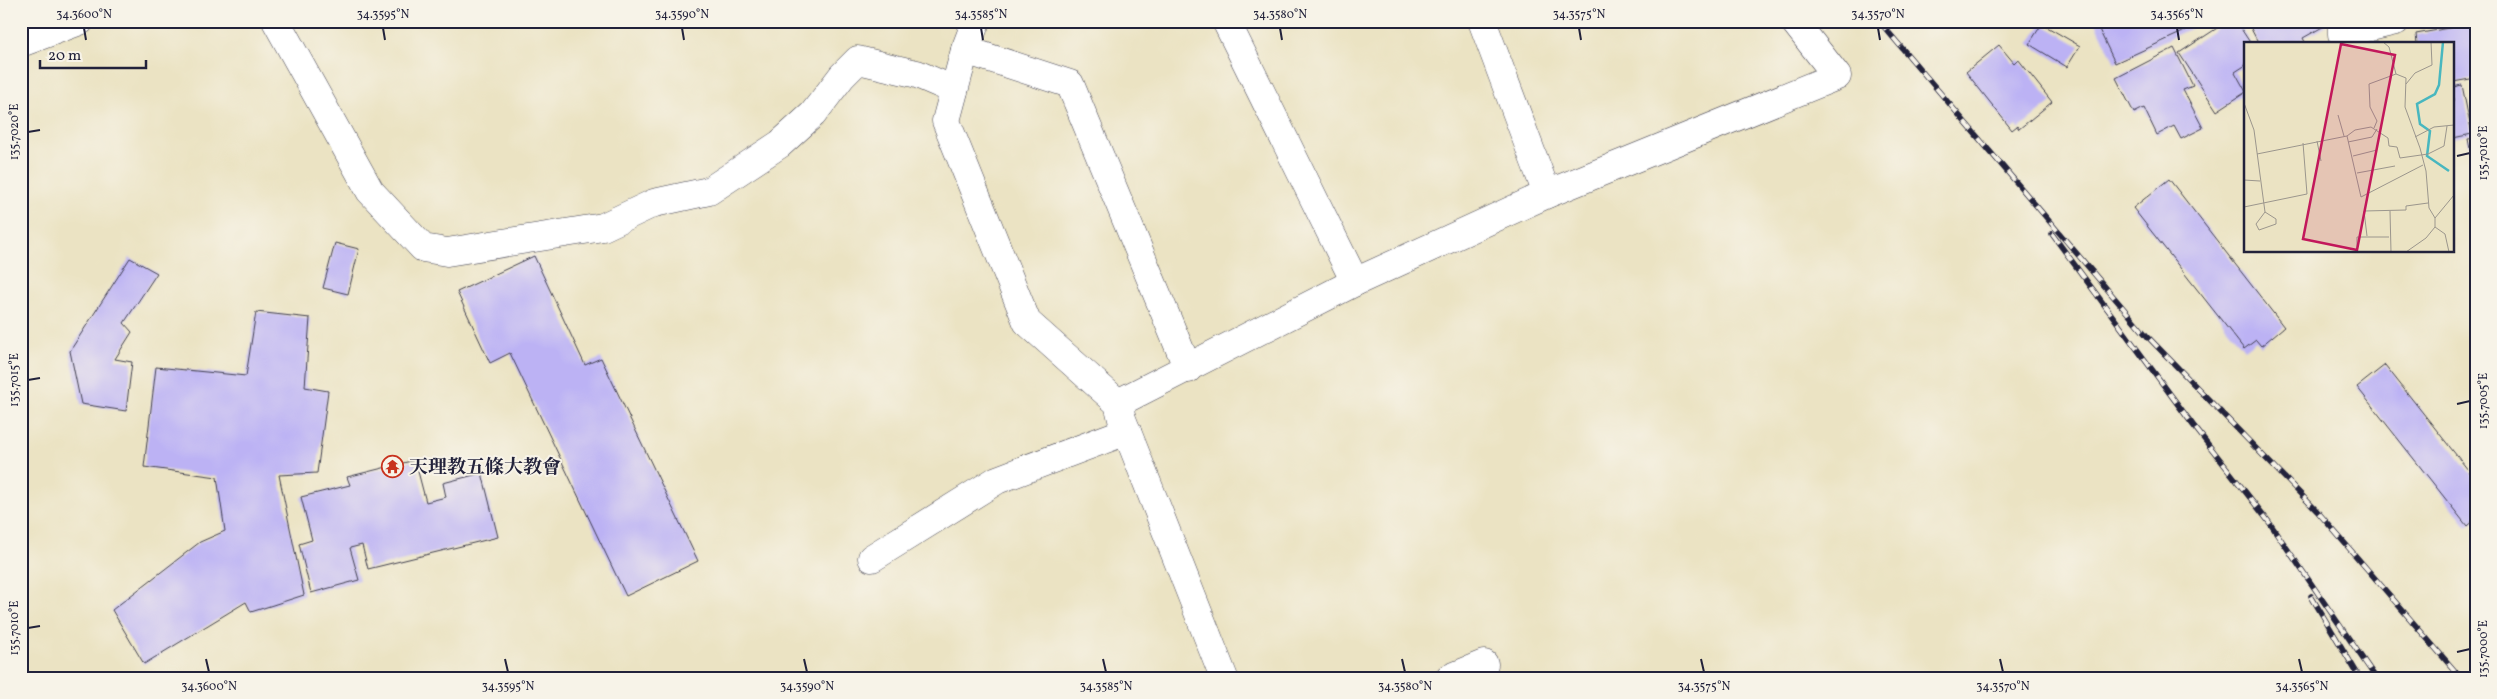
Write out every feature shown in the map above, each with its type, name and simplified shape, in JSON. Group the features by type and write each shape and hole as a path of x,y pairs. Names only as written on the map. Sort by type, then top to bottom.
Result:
{"street":[{"path":"21,43 80,21"},
{"path":"276,21 370,191 423,248 447,252 603,228 654,203 709,191 780,144 813,114 842,76 858,60 917,74 954,90"},
{"path":"976,21 965,50 946,121 1027,322 1122,418 1224,678"},
{"path":"1226,21 1355,282"},
{"path":"1482,21 1547,194"},
{"path":"872,558 997,480 1122,418 1188,369 1355,282 1547,194 1838,76 1794,21"},
{"path":"2342,21 2342,34 2396,21"},
{"path":"965,50 1070,84 1188,369"},
{"path":"1450,678 1484,664"}],"building":[{"path":"2095,21 2207,21 2115,63"},
{"path":"2228,21 2236,21 2250,42 2244,42 2244,66 2235,72 2244,88 2244,93 2217,111 2179,53"},
{"path":"2247,21 2324,21 2326,25 2303,38 2305,42 2258,42"},
{"path":"2476,23 2476,78 2454,82 2454,42 2417,42 2416,34"},
{"path":"2042,24 2080,46 2067,67 2029,44"},
{"path":"1999,45 2014,63 2018,59 2052,102 2019,129 2017,126 2012,130 1966,72"},
{"path":"2174,48 2193,86 2183,90 2203,128 2181,139 2174,126 2157,135 2144,108 2134,113 2116,78"},
{"path":"2462,85 2472,134 2454,138 2454,87"},
{"path":"2476,138 2476,172 2475,172 2468,139"},
{"path":"2169,179 2284,327 2261,346 2256,340 2244,349 2133,208"},
{"path":"335,243 359,249 348,294 323,288"},
{"path":"534,256 585,365 601,358 698,561 626,596 510,353 490,363 457,292"},
{"path":"130,258 157,273 124,323 132,332 115,359 132,362 126,411 81,404 70,351"},
{"path":"256,312 310,318 305,387 328,391 317,473 279,475 304,595 251,612 246,602 144,664 112,610 200,542 225,531 217,477 144,467 156,367 246,376"},
{"path":"2385,365 2476,480 2476,518 2467,526 2357,387"},
{"path":"415,460 426,502 446,497 443,483 482,473 498,537 368,569 362,545 350,548 359,580 311,593 299,544 312,540 301,497 350,485 347,477"}],"railway":[{"path":"1879,21 2147,336 2317,511 2461,678"},
{"path":"2052,234 2193,425 2269,522 2376,678"},
{"path":"2311,596 2360,678"}],"place":[{"name":"天理教五條大教會","path":"393,466"}]}
